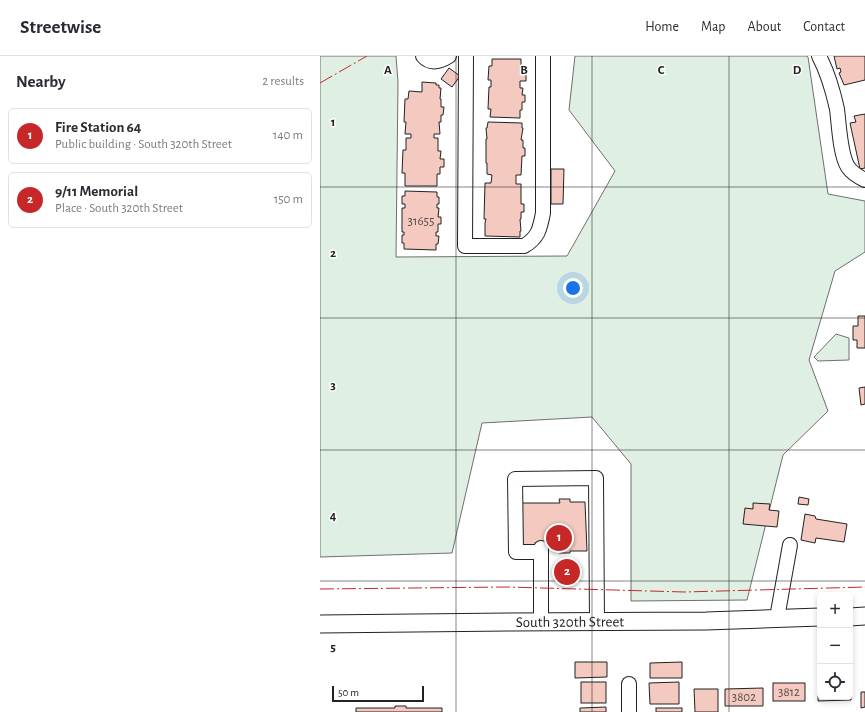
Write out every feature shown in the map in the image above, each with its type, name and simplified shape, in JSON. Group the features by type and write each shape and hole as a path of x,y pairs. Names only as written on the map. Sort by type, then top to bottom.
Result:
{"main road":[{"path":"853,616 865,616"},
{"name":"South 320th Street","path":"320,624 706,621 817,617"}],"street":[{"path":"423,56 428,61 440,62 449,56"},
{"path":"466,56 464,246 524,246 530,243 537,235 543,213 543,56"},
{"path":"819,56 830,83 836,108 844,157 848,167 865,180"},
{"path":"541,622 541,550 516,552 515,479 596,478 597,622"},
{"path":"777,618 790,545"},
{"path":"629,684 629,712"}],"green space":[{"path":"320,56 396,56 398,82 396,257 567,256 615,171 569,110 575,56 808,57 828,194 865,201 865,252 835,271 809,360 828,411 783,455 747,600 631,601 631,464 592,417 482,423 452,553 320,557"},
{"path":"836,334 849,338 849,360 818,361 814,357"}],"shaded area":[{"path":"567,569 575,575 572,584 562,584 559,574"}],"building":[{"path":"834,56 865,56 865,80 844,85 839,73 841,72 840,68 837,69"},
{"path":"492,59 521,59 521,66 524,66 523,73 526,74 526,81 520,81 520,88 523,88 522,95 525,95 525,102 522,102 520,118 490,117 491,109 488,109 489,87 491,87 491,80 488,80 489,66 492,66"},
{"path":"449,68 460,76 452,87 441,79"},
{"path":"422,82 436,83 436,85 439,85 439,88 441,88 440,99 441,107 444,107 443,115 441,115 441,122 439,122 440,134 434,134 434,138 438,138 438,151 441,151 440,159 444,159 444,167 440,167 440,174 437,174 437,186 405,186 405,173 402,173 403,150 406,150 406,138 411,138 411,134 405,134 405,99 408,99 409,91 422,92"},
{"path":"865,114 865,168 860,169 850,123 856,122 854,116"},
{"path":"488,122 522,123 523,128 521,140 523,140 523,148 525,148 525,156 522,156 521,175 516,175 516,184 521,184 521,204 524,204 524,212 521,212 520,219 520,237 485,236 485,183 491,183 492,175 487,174 486,163 486,128"},
{"path":"551,169 564,169 563,204 551,204"},
{"path":"405,191 437,192 437,197 439,197 439,204 437,204 437,208 439,208 438,217 441,217 441,224 438,224 438,232 436,232 436,236 439,236 438,244 436,244 436,250 404,249 404,243 402,243 402,235 404,235 404,232 402,232 402,208 405,208 405,204 402,204 402,196 405,196"},
{"path":"858,316 865,316 865,348 857,348 857,340 853,340 853,326 858,326"},
{"path":"865,387 865,404 861,405 859,388"},
{"path":"799,497 809,499 808,505 798,504"},
{"path":"559,499 570,499 570,502 585,502 587,551 570,551 570,553 559,553 559,548 520,549 520,503 560,503"},
{"path":"753,503 770,504 769,510 779,511 777,527 743,524 745,508 753,509"},
{"path":"805,514 815,516 816,519 847,524 844,542 816,538 815,543 801,540"},
{"path":"575,662 607,662 607,677 575,678"},
{"path":"682,662 682,678 650,678 650,663"},
{"path":"581,682 606,682 606,703 581,703"},
{"path":"679,682 679,704 650,704 649,683"},
{"path":"773,683 805,683 805,701 773,701"},
{"path":"763,688 763,706 725,706 725,689"},
{"path":"694,689 718,689 718,712 695,712"},
{"path":"861,692 865,692 865,707 861,708"},
{"path":"818,700 851,700 818,701"},
{"path":"395,706 406,706 406,708 442,708 442,712 356,712 356,708 395,708"},
{"path":"606,707 606,712 580,712 580,708"},
{"path":"656,708 682,708 682,712 656,712"}],"power":[{"path":"320,83 367,56"},
{"path":"320,589 506,587 685,592 865,587"}],"place":[{"name":"Fire Station 64","path":"559,538"},
{"name":"9/11 Memorial","path":"567,572"}]}
